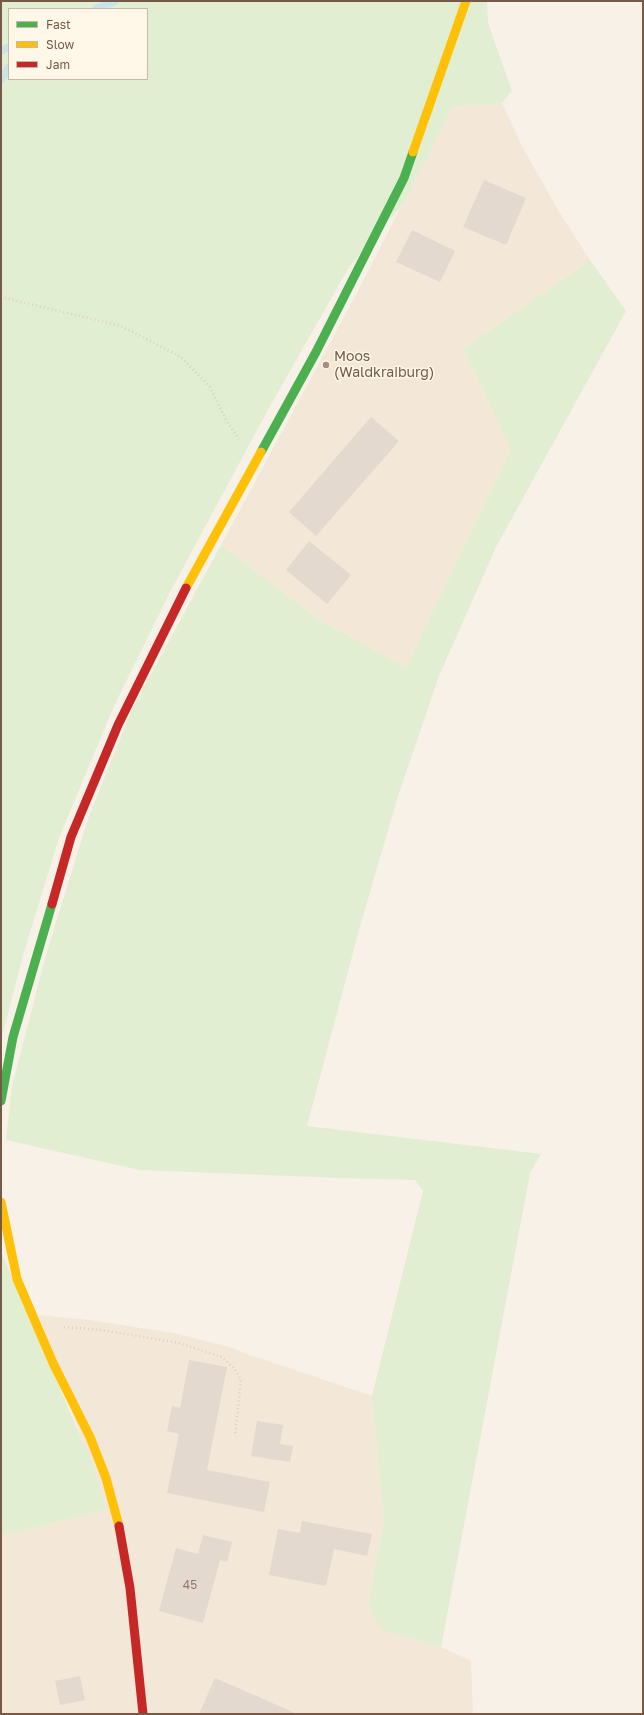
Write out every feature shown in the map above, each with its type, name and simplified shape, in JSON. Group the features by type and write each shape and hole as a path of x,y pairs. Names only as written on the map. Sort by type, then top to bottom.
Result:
{"street":[{"path":"1,1101 13,1037 71,837 118,725 178,603 262,453 320,345 404,178 466,1"},
{"path":"1,1202 16,1279 53,1363 90,1437 106,1478 121,1532 130,1588 143,1714"}],"path":[{"path":"1,298 121,326 181,357 210,387 226,420 241,441 262,453"},
{"path":"38,1329 60,1327 102,1330 179,1343 222,1356 234,1368 241,1380 235,1436"}],"shaded area":[{"path":"502,103 522,146 559,212 590,260 463,349 511,449 406,667 321,621 221,545 358,291 452,107"},
{"path":"39,1315 89,1320 173,1333 229,1347 372,1396 384,1522 368,1601 381,1629 441,1647 471,1661 473,1714 1,1714 1,1536 106,1510"}],"green space":[{"path":"1,1 487,1 488,23 512,91 502,103 452,107 403,204 349,267 270,406 170,592 114,706 59,838 24,952 1,1040"},
{"path":"590,260 626,311 496,547 439,676 398,796 359,930 307,1126 541,1154 530,1173 441,1647 380,1629 368,1601 384,1522 372,1396 423,1191 415,1180 140,1170 6,1140 12,1086 46,955 89,816 132,709 221,545 321,621 406,667 511,449 463,349"},
{"path":"1,1251 91,1461 106,1510 1,1536"}],"building":[{"path":"484,180 526,198 506,245 463,227"},
{"path":"412,230 455,251 440,282 396,262"},
{"path":"371,417 399,441 316,536 289,512"},
{"path":"309,541 351,575 327,604 286,570"},
{"path":"189,1360 227,1367 207,1470 270,1482 264,1512 167,1493 179,1434 167,1431 172,1406 180,1408"},
{"path":"257,1421 283,1425 280,1444 293,1446 290,1462 251,1456"},
{"path":"302,1521 372,1534 367,1556 334,1549 326,1586 269,1575 278,1529 300,1533"},
{"path":"203,1535 232,1542 227,1562 220,1560 203,1623 159,1611 176,1548 198,1554"},
{"path":"80,1676 85,1700 60,1705 55,1681"},
{"path":"215,1678 261,1698 297,1714 199,1714"}],"waterway":[{"path":"98,8 115,1"},
{"path":"1,51 8,48"},
{"path":"1,80 8,69"}],"traffic: fast":[{"path":"261,452 316,352 404,178 413,152"},
{"path":"1,1101 13,1037 52,904"}],"traffic: slow":[{"path":"413,152 466,1"},
{"path":"186,588 261,452"},
{"path":"1,1202 17,1279 53,1363 90,1437 106,1478 119,1526"}],"traffic: jam":[{"path":"52,904 71,837 118,725 186,588"},
{"path":"119,1526 130,1588 143,1714"}],"place":[{"name":"Moos (Waldkraiburg)","path":"326,365"}]}
